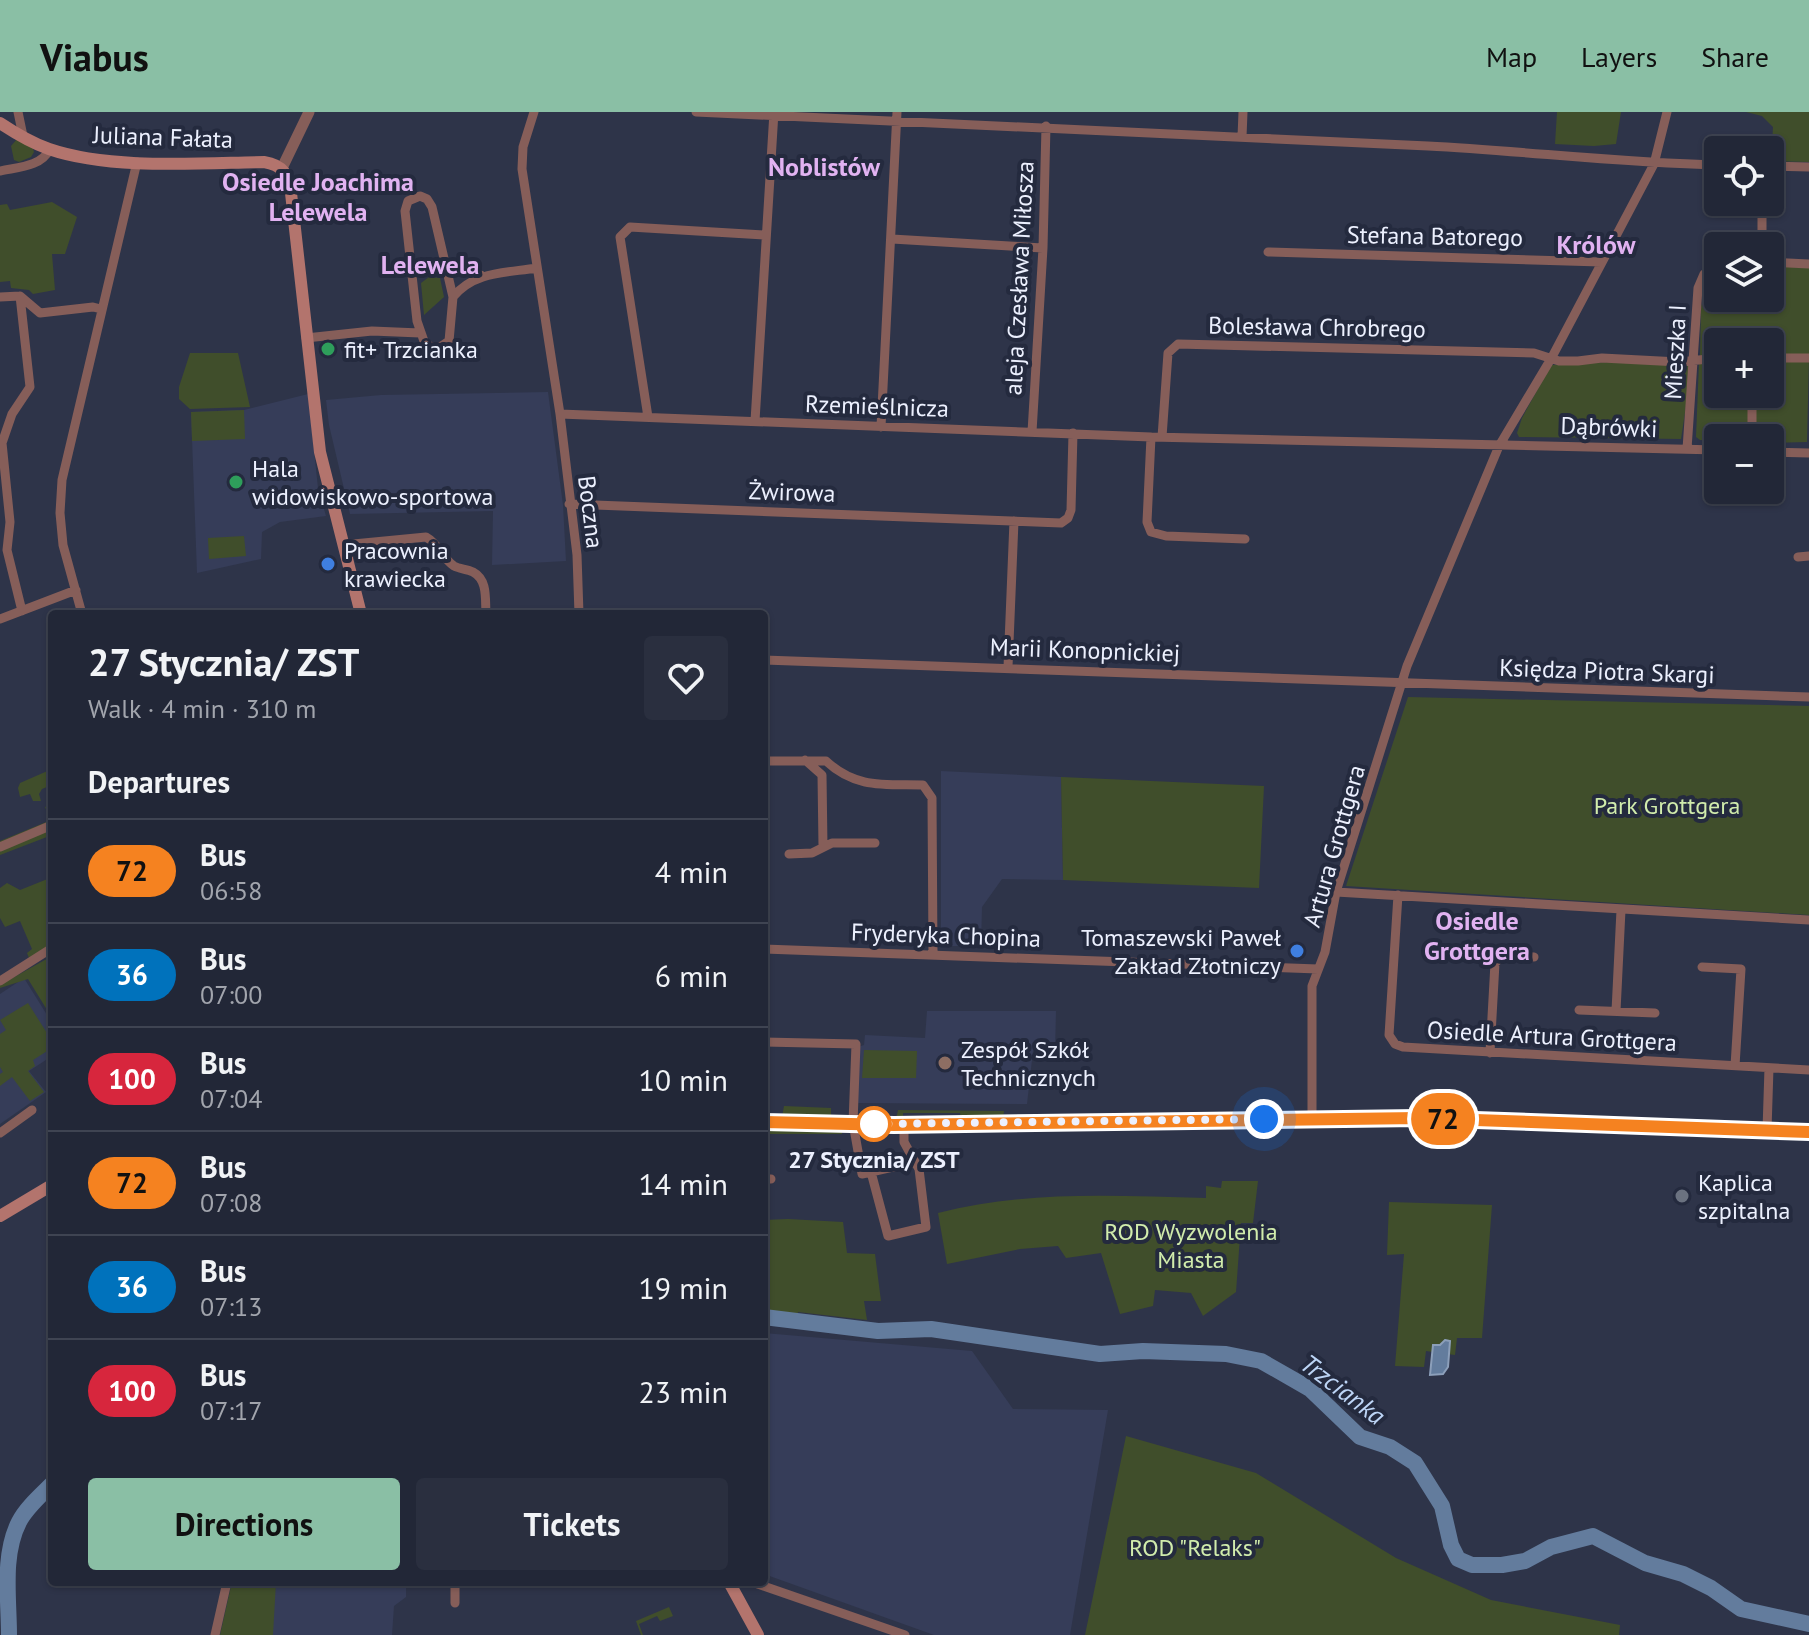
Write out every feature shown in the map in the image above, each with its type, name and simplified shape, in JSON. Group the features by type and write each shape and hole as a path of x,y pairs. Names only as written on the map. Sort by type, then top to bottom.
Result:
{"main road":[{"name":"Juliana Fałata","path":"4,126 50,149 78,155 137,162 264,162 282,168"},
{"path":"282,168 290,183 320,452 360,610"},
{"path":"768,1122 904,1124 1418,1118 1809,1132"},
{"path":"0,1216 48,1187"},
{"path":"731,1586 752,1633"}],"street":[{"path":"4,126 16,112"},
{"path":"16,112 23,136"},
{"path":"282,168 309,112"},
{"path":"534,112 523,147 522,169 560,414"},
{"path":"696,112 897,116 1704,165"},
{"path":"1242,137 1243,112"},
{"name":"Artura Grottgera","path":"1312,1118 1312,986 1325,952 1336,892 1407,666 1499,446 1552,357 1654,164 1667,112"},
{"path":"755,421 774,114"},
{"path":"881,427 897,116"},
{"name":"aleja Czesława Miłosza","path":"1032,432 1043,248 1046,126"},
{"path":"0,171 35,163 46,157 50,149"},
{"path":"81,610 63,545 60,513 62,480 137,162"},
{"path":"1784,166 1809,167"},
{"path":"413,197 423,197 430,202 446,266 453,297 450,336 446,344 437,349 429,347 420,333 405,211 413,197"},
{"path":"648,417 620,237 630,227 765,235"},
{"path":"892,239 1043,248"},
{"name":"Stefana Batorego","path":"1268,252 1601,262"},
{"path":"1784,263 1809,264"},
{"path":"446,266 482,275"},
{"path":"453,297 468,282 482,275 537,268"},
{"name":"Mieszka I","path":"1687,449 1698,288 1704,274"},
{"path":"0,297 20,296 40,313 93,307 101,309"},
{"path":"20,296 30,387 5,421 2,443 10,522 3,551 22,611"},
{"path":"306,338 372,331 420,333"},
{"name":"Bolesława Chrobrego","path":"1162,437 1168,353 1178,344 1518,352 1552,357 1559,361 1602,358 1704,359"},
{"path":"1784,358 1809,358"},
{"name":"Rzemieślnicza","path":"560,414 1151,437 1499,446"},
{"name":"Boczna","path":"560,414 577,555 579,610"},
{"name":"Żwirowa","path":"569,504 1061,523 1068,518 1071,510 1073,433"},
{"path":"1151,437 1147,522 1151,532 1166,536 1245,539"},
{"name":"Dąbrówki","path":"1499,446 1547,444 1704,450"},
{"path":"1784,452 1809,453"},
{"path":"1008,667 1014,521"},
{"path":"343,545 426,537 436,543 455,566 478,575 484,585 486,610"},
{"path":"0,619 76,590"},
{"name":"Marii Konopnickiej","path":"768,660 1403,683"},
{"name":"Księdza Piotra Skargi","path":"1403,683 1809,697"},
{"path":"805,760 822,775 840,775 869,784 923,785 929,790 932,798 933,954"},
{"path":"768,761 826,761 840,775"},
{"path":"822,775 823,847"},
{"path":"0,847 48,827"},
{"path":"789,854 812,853 832,843 875,843"},
{"path":"1336,892 1809,920"},
{"name":"Osiedle Artura Grottgera","path":"1398,895 1389,1035 1395,1044 1490,1053 1809,1070"},
{"name":"Osiedle Artura Grottgera","path":"1616,1011 1621,910"},
{"name":"Fryderyka Chopina","path":"768,949 1318,969"},
{"path":"0,981 48,951"},
{"path":"1490,1053 1495,963 1503,955 1534,957"},
{"path":"1702,967 1741,969 1735,1066"},
{"name":"Osiedle Artura Grottgera","path":"1579,1010 1655,1013"},
{"path":"768,1042 856,1044 853,1123 862,1174 915,1162"},
{"path":"1767,1130 1769,1068"},
{"path":"0,1133 32,1110"},
{"path":"871,1172 888,1236 926,1227 919,1169 904,1142 904,1124"},
{"path":"215,1635 226,1586"},
{"path":"455,1586 455,1603"},
{"path":"764,1586 905,1635"}],"shaded area":[{"path":"548,392 563,505 566,561 492,565 493,511 350,514 326,400 381,395"},
{"path":"308,394 318,488 326,516 280,522 262,532 261,559 197,573 191,412 244,410"},
{"path":"941,771 1061,777 1063,880 1002,879 982,907 981,946 941,946"},
{"path":"24,978 48,1017 48,1059 29,1071 46,1092 0,1124 0,994"},
{"name":"Zespół Szkół Technicznych","path":"927,1011 1056,1011 1055,1052 1033,1051 1027,1104 858,1103 858,1047 864,1045 865,1035 925,1038"},
{"path":"768,1333 972,1351 1013,1409 1108,1410 1070,1635 934,1635 768,1575"},
{"path":"1445,1340 1450,1341 1448,1367 1443,1374 1430,1375 1433,1345 1440,1345"},
{"path":"234,1586 406,1586 406,1597 394,1606 392,1635 223,1635"}],"green space":[{"path":"1557,112 1621,112 1616,144 1555,144"},
{"path":"1746,112 1809,112 1809,162 1784,161 1784,136 1772,136 1773,127 1762,116"},
{"path":"17,139 32,146 34,152 31,157 19,162 14,160 11,146"},
{"path":"52,202 77,217 65,254 52,254 55,290 33,294 29,290 11,288 10,281 0,282 0,205 7,204 10,210"},
{"path":"1784,266 1809,266 1809,355 1784,355 1784,328 1704,328 1704,358 1700,358 1704,297 1704,312 1784,312"},
{"path":"429,277 440,278 444,297 424,315 421,283"},
{"path":"190,353 238,353 250,407 190,409 179,399 179,387"},
{"path":"1784,358 1809,358 1807,442 1784,443 1784,424 1704,424 1704,440 1700,440 1696,437 1699,363 1704,362 1704,408 1784,408"},
{"path":"1609,362 1692,366 1681,439 1519,437 1517,433 1522,418 1551,365"},
{"path":"244,410 245,439 192,441 191,412"},
{"path":"244,536 246,556 209,559 208,538"},
{"name":"Park Grottgera","path":"1408,697 1809,706 1809,915 1346,886"},
{"path":"48,771 48,787 39,794 41,801 33,801 30,794 20,797 20,783"},
{"path":"1061,777 1264,786 1259,888 1063,880"},
{"path":"48,821 48,837 0,855 0,841"},
{"path":"48,879 48,947 29,958 27,953 32,949 20,921 5,927 0,918 0,888 7,883 20,890"},
{"path":"48,958 48,1012 28,979 0,988 0,985"},
{"path":"28,1003 48,1035 48,1051 33,1060 35,1066 28,1071 44,1092 30,1101 12,1077 0,1086 0,1074 3,1072 0,1067 0,1034 6,1030 0,1020"},
{"path":"864,1050 917,1051 916,1078 862,1078"},
{"path":"784,1106 831,1108 831,1116 782,1117"},
{"path":"898,1110 1004,1111 1003,1119 961,1120 960,1113 903,1113 903,1120 896,1120"},
{"path":"768,1127 842,1130 842,1134 768,1134"},
{"name":"ROD Wyzwolenia Miasta","path":"1222,1181 1258,1181 1253,1223 1241,1223 1236,1292 1203,1316 1191,1293 1155,1290 1153,1306 1120,1314 1101,1253 1066,1258 1058,1246 1020,1249 947,1264 938,1213 1038,1198 1206,1198 1206,1186 1221,1188"},
{"path":"1389,1202 1492,1205 1482,1338 1457,1338 1455,1355 1426,1351 1424,1367 1395,1366 1404,1254 1387,1255"},
{"path":"768,1220 843,1222 847,1253 875,1254 881,1301 864,1301 867,1320 798,1312 798,1320 768,1316"},
{"name":"ROD \"Relaks\"","path":"1126,1436 1256,1473 1396,1558 1491,1600 1620,1625 1619,1635 1085,1635"},
{"path":"231,1586 276,1586 273,1635 220,1635"},
{"path":"669,1607 673,1616 660,1621 657,1616 639,1624 643,1635 636,1621"}],"waterway":[{"name":"Trzcianka","path":"768,1317 878,1331 931,1329 1100,1354 1143,1351 1226,1354 1261,1361 1310,1389 1360,1437 1390,1447 1415,1463 1442,1506 1451,1545 1458,1559 1472,1565 1502,1565 1525,1561 1551,1547 1593,1536 1645,1563 1683,1574 1711,1588 1741,1609 1809,1624"},
{"name":"Trzcianka","path":"9,1635 10,1549 19,1522 48,1488"}],"bus line":[{"name":"72","path":"768,1122 894,1125 1418,1118 1809,1132"}],"place":[{"name":"fit+ Trzcianka","path":"328,349"},
{"name":"Hala widowiskowo-sportowa","path":"236,482"},
{"name":"Pracownia krawiecka","path":"328,564"},
{"name":"Tomaszewski Paweł Zakład Złotniczy","path":"1297,951"},
{"name":"Zespół Szkół Technicznych","path":"945,1063"},
{"name":"27 Stycznia/ ZST","path":"874,1124"},
{"name":"Kaplica szpitalna","path":"1682,1196"}],"district":[{"name":"Noblistów","path":"824,166"},
{"name":"Osiedle Joachima Lelewela","path":"318,196"},
{"name":"Królów","path":"1596,244"},
{"name":"Lelewela","path":"430,264"},
{"name":"Osiedle Grottgera","path":"1477,935"}],"route":[{"path":"874,1124 1264,1119"}]}
